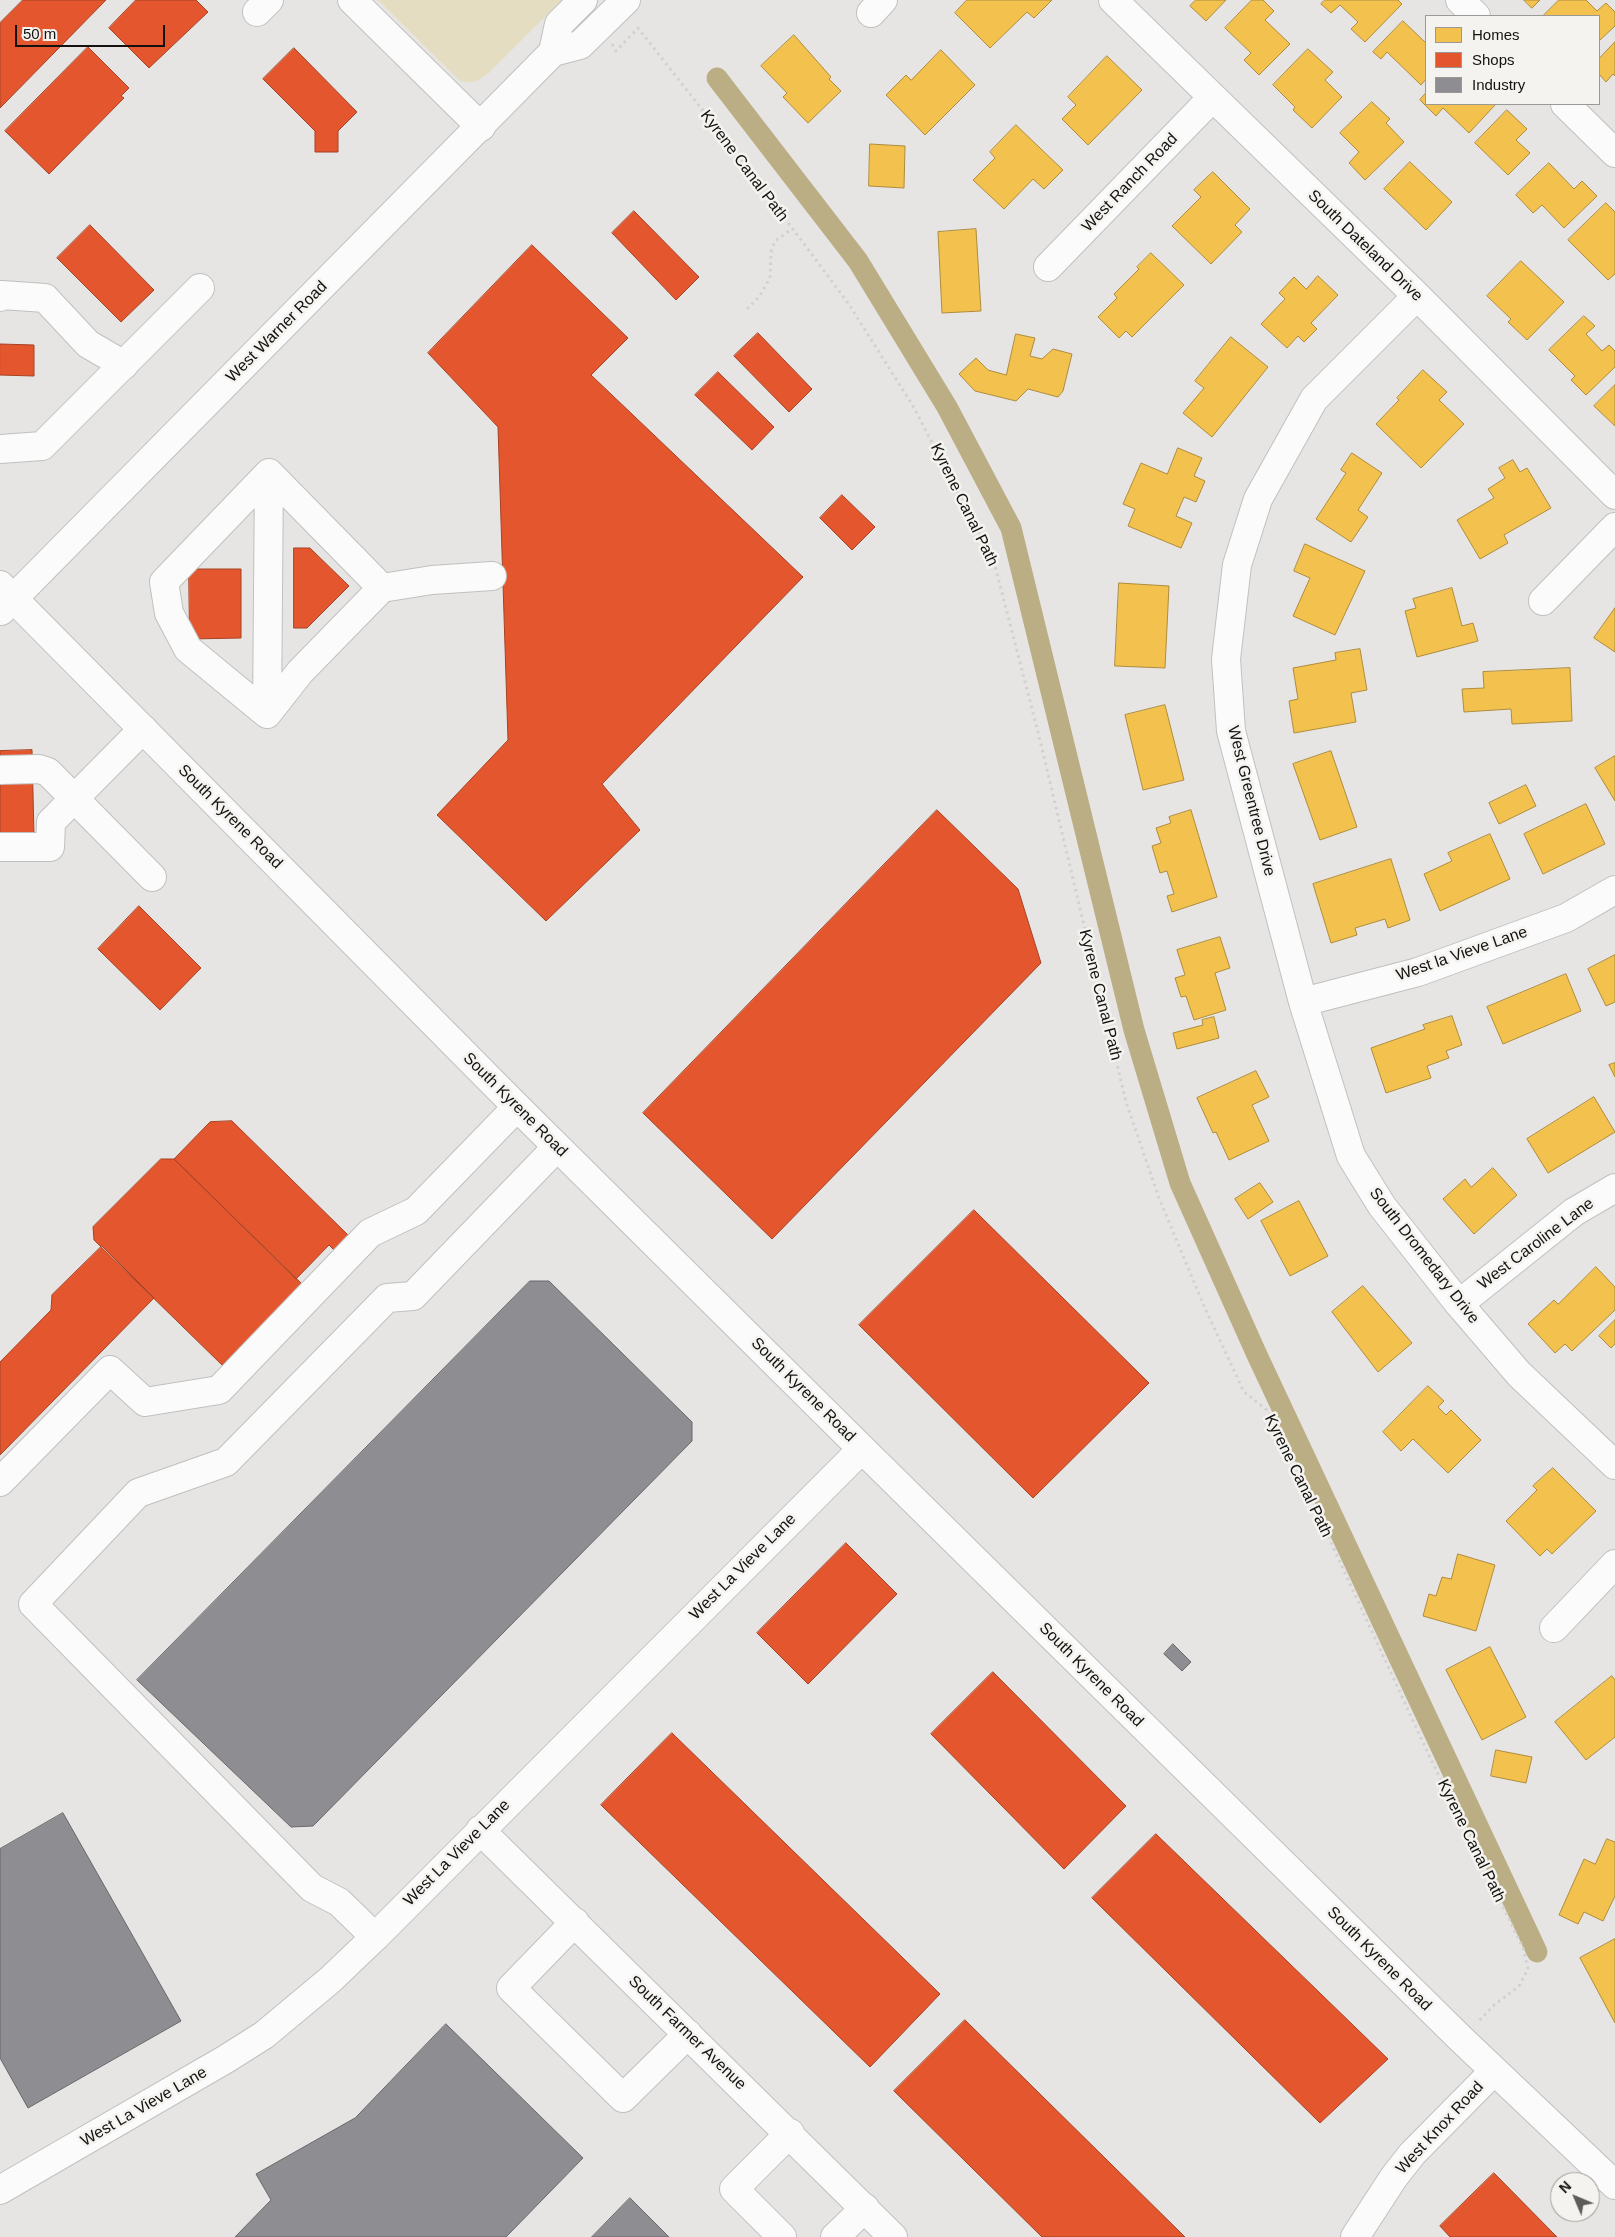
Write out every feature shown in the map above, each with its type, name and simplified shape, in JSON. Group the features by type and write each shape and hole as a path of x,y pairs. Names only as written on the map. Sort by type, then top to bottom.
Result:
{"street":[{"path":"352,0 481,127"},
{"path":"583,0 559,24 553,52 580,45 626,0"},
{"name":"South Dateland Drive","path":"1113,0 1417,296 1615,495"},
{"path":"1460,0 1475,15"},
{"name":"West Warner Road","path":"4,598 481,127 553,52"},
{"name":"West Ranch Road","path":"1048,267 1212,98"},
{"path":"1566,105 1615,154"},
{"path":"0,449 42,446 200,288"},
{"path":"0,297 2,295 45,298 88,344 124,365"},
{"name":"West Greentree Drive","path":"1303,1002 1231,731 1226,659 1236,565 1258,499 1314,399 1417,296"},
{"path":"269,473 382,588"},
{"path":"267,714 188,650 168,613 164,582 269,473"},
{"path":"267,714 269,473"},
{"path":"1543,601 1615,527"},
{"path":"267,714 300,672 382,588 432,580 492,576"},
{"name":"South Kyrene Road","path":"4,598 143,729 517,1107 862,1450 1494,2071 1615,2185"},
{"path":"0,847 50,847 51,822 143,729"},
{"path":"0,770 39,769 48,772 152,877"},
{"name":"West la Vieve Lane","path":"1303,1002 1418,972 1566,918 1615,890"},
{"name":"South Dromedary Drive","path":"1303,1002 1352,1156 1382,1206 1459,1304 1519,1374 1615,1465"},
{"path":"0,1482 110,1370 145,1402 219,1390 370,1233 416,1211 517,1107"},
{"path":"375,1937 339,1902 312,1888 33,1604 138,1493 226,1462 388,1298 412,1296 557,1147"},
{"name":"West Caroline Lane","path":"1459,1304 1574,1212 1615,1188"},
{"name":"West La Vieve Lane","path":"0,2190 264,2035 330,1980 862,1450"},
{"path":"1554,1628 1615,1564"},
{"name":"South Farmer Avenue","path":"480,1830 790,2133 893,2237"},
{"path":"574,1922 511,1988 588,2064 623,2098 688,2034"},
{"name":"West Knox Road","path":"1355,2237 1394,2177 1412,2154 1494,2071"},
{"path":"782,2237 734,2189 790,2133"},
{"path":"835,2237 864,2208"}],"path":[{"name":"Kyrene Canal Path","path":"610,40 616,51 638,28 734,150 848,303 913,406 994,562 1039,736 1126,1102 1159,1198 1204,1306 1244,1392 1267,1410 1287,1447 1427,1751 1523,1948 1528,1969 1519,1986 1485,2014"},
{"path":"747,309 759,297 770,278 771,252 775,241 792,229"}],"shaded area":[{"path":"378,0 562,0 489,73 478,80 468,82 459,80"}],"building: Homes":[{"path":"967,0 1052,0 1034,18 1027,12 990,48 955,13"},
{"path":"1196,0 1226,0 1206,21 1190,6"},
{"path":"1252,0 1263,0 1274,11 1265,20 1290,44 1259,75 1244,60 1251,53 1225,28"},
{"path":"1325,0 1398,0 1402,4 1365,42 1351,29 1358,22 1340,5 1331,13 1321,4"},
{"path":"1524,0 1540,0 1532,8"},
{"path":"1559,0 1586,0 1597,11 1606,3 1615,12 1615,26 1600,40 1600,15 1544,15"},
{"path":"1403,21 1425,42 1425,80 1421,85 1387,52 1381,59 1373,52"},
{"path":"794,35 841,91 808,123 783,97 787,93 761,66"},
{"path":"1615,42 1615,76 1613,74 1606,82 1600,75 1600,58"},
{"path":"1308,49 1333,72 1325,80 1342,97 1312,128 1293,110 1295,107 1273,85"},
{"path":"941,50 975,85 925,135 886,95 906,75 911,80"},
{"path":"1107,56 1142,90 1088,145 1062,119 1076,105 1068,97"},
{"path":"1425,94 1425,105 1420,100"},
{"path":"1372,102 1390,119 1386,123 1404,142 1365,180 1349,163 1359,152 1340,133"},
{"path":"1425,105 1495,105 1469,133 1443,108 1436,116"},
{"path":"1507,110 1527,129 1516,140 1530,153 1508,175 1475,143"},
{"path":"1016,125 1063,170 1044,189 1033,179 1004,209 973,180 995,158 990,152"},
{"path":"870,144 905,146 904,188 869,186"},
{"path":"1410,162 1452,202 1426,230 1384,189"},
{"path":"1549,163 1574,189 1582,181 1597,196 1564,228 1542,205 1533,213 1516,195"},
{"path":"1213,172 1250,209 1235,225 1242,232 1211,264 1172,226 1201,197 1194,190"},
{"path":"1606,203 1615,212 1615,274 1608,280 1568,240"},
{"path":"976,229 981,311 942,313 938,232"},
{"path":"1151,253 1184,285 1132,337 1126,331 1119,338 1098,317 1117,298 1114,294 1139,269 1137,267"},
{"path":"1521,261 1564,302 1527,340 1508,322 1511,319 1487,296"},
{"path":"1318,276 1338,295 1311,323 1317,329 1304,342 1298,336 1287,348 1261,324 1285,299 1279,293 1294,277 1306,289"},
{"path":"1584,316 1595,326 1586,334 1602,351 1609,345 1615,351 1615,367 1586,395 1571,380 1575,376 1549,350"},
{"path":"1016,334 1035,338 1030,356 1042,359 1053,349 1072,354 1063,391 1058,397 1028,389 1016,401 975,391 959,374 976,358 988,370 1006,375"},
{"path":"1231,337 1268,367 1212,437 1183,413 1204,388 1195,381"},
{"path":"1423,370 1447,392 1439,400 1464,424 1421,468 1376,424 1399,400 1397,398"},
{"path":"1615,385 1615,426 1594,406"},
{"path":"1178,448 1202,458 1194,476 1205,481 1196,502 1184,497 1176,516 1192,523 1181,548 1128,526 1135,509 1123,504 1141,463 1167,474"},
{"path":"1352,453 1382,473 1358,510 1368,517 1351,542 1316,519 1346,473 1341,470"},
{"path":"1513,460 1520,472 1527,468 1551,508 1504,535 1508,543 1480,559 1457,520 1494,498 1488,489 1505,478 1499,468"},
{"path":"1305,544 1365,571 1335,635 1293,616 1310,578 1294,571"},
{"path":"1119,583 1169,586 1165,668 1115,666"},
{"path":"1452,588 1462,626 1473,623 1478,641 1417,657 1405,611 1416,608 1413,599"},
{"path":"1615,608 1615,652 1594,638"},
{"path":"1360,649 1367,690 1351,693 1356,722 1294,733 1289,701 1298,699 1293,668 1336,660 1335,653"},
{"path":"1570,668 1572,721 1512,724 1511,709 1464,712 1462,689 1484,688 1483,672"},
{"path":"1165,705 1184,780 1143,790 1125,715"},
{"path":"1331,751 1357,827 1320,840 1293,764"},
{"path":"1615,756 1615,801 1595,768"},
{"path":"1526,785 1536,806 1499,824 1489,803"},
{"path":"1586,804 1605,844 1543,874 1524,834"},
{"path":"1191,810 1217,897 1172,912 1167,896 1174,894 1167,871 1160,873 1152,846 1161,843 1156,828 1171,823 1169,817"},
{"path":"1490,834 1510,879 1440,911 1424,874 1452,861 1448,853"},
{"path":"1391,859 1410,920 1388,928 1385,919 1355,928 1357,935 1331,943 1313,884"},
{"path":"1220,937 1230,968 1215,973 1226,1010 1194,1020 1186,996 1181,997 1175,978 1185,975 1177,950"},
{"path":"1615,955 1615,1002 1606,1006 1588,969"},
{"path":"1566,974 1581,1011 1503,1044 1487,1007"},
{"path":"1452,1016 1462,1045 1446,1051 1449,1058 1427,1066 1431,1078 1386,1093 1371,1048 1425,1029 1423,1025"},
{"path":"1214,1017 1219,1038 1177,1049 1173,1033 1203,1025 1202,1020"},
{"path":"1615,1063 1615,1077 1609,1065"},
{"path":"1256,1071 1269,1097 1252,1105 1269,1141 1229,1160 1216,1132 1213,1133 1197,1098"},
{"path":"1594,1097 1615,1132 1548,1173 1527,1139"},
{"path":"1493,1168 1517,1195 1474,1234 1443,1199 1465,1179 1471,1187"},
{"path":"1260,1183 1273,1202 1248,1219 1235,1199"},
{"path":"1299,1201 1328,1256 1290,1276 1261,1221"},
{"path":"1596,1267 1615,1287 1615,1310 1572,1351 1565,1344 1555,1353 1528,1324 1554,1300 1558,1304"},
{"path":"1363,1286 1412,1343 1378,1372 1332,1312"},
{"path":"1615,1320 1615,1344 1611,1348 1599,1336"},
{"path":"1428,1386 1444,1401 1438,1407 1446,1415 1451,1410 1481,1440 1448,1473 1413,1439 1401,1451 1383,1432"},
{"path":"1553,1468 1596,1511 1552,1554 1547,1549 1540,1556 1506,1521 1537,1490 1533,1486"},
{"path":"1458,1554 1495,1565 1476,1631 1423,1616 1429,1594 1436,1596 1442,1577 1451,1579"},
{"path":"1490,1647 1526,1717 1482,1740 1446,1670"},
{"path":"1612,1676 1615,1680 1615,1737 1586,1760 1555,1722"},
{"path":"1496,1750 1532,1757 1526,1783 1491,1776"},
{"path":"1607,1839 1615,1842 1615,1896 1603,1921 1584,1912 1578,1924 1559,1915 1584,1859 1595,1864"},
{"path":"1615,1939 1615,2023 1580,1958"}],"building: Shops":[{"path":"23,0 106,0 0,108 0,23"},
{"path":"136,0 196,0 208,12 149,68 109,28"},
{"path":"88,47 129,88 121,96 124,98 49,174 5,131"},
{"path":"294,48 357,112 338,131 338,152 315,152 315,131 263,79"},
{"path":"634,211 699,277 676,300 612,233"},
{"path":"90,225 154,290 121,322 57,258"},
{"path":"532,245 628,338 591,375 803,577 602,784 640,830 546,921 437,815 508,740 498,427 428,353"},
{"path":"758,333 812,389 789,412 734,356"},
{"path":"0,344 34,345 34,376 0,375"},
{"path":"718,372 774,427 752,450 695,395"},
{"path":"842,495 875,527 852,550 820,518"},
{"path":"294,548 310,548 349,586 307,628 294,628"},
{"path":"189,569 241,569 241,638 190,639"},
{"path":"32,750 34,836 0,836 0,751"},
{"path":"937,810 1018,889 1041,963 772,1239 643,1113"},
{"path":"139,906 201,968 160,1010 98,949"},
{"path":"232,1121 348,1235 334,1250 329,1245 296,1279 174,1159 210,1122"},
{"path":"161,1159 174,1159 302,1284 222,1365 94,1240 93,1227"},
{"path":"974,1210 1149,1383 1033,1498 859,1325"},
{"path":"102,1246 154,1298 0,1455 0,1362 51,1310 52,1295"},
{"path":"846,1543 897,1594 808,1684 757,1633"},
{"path":"993,1672 1126,1806 1064,1869 931,1734"},
{"path":"672,1733 940,1994 870,2067 601,1805"},
{"path":"1156,1834 1388,2059 1320,2123 1092,1898"},
{"path":"965,2020 1185,2237 1042,2237 894,2091"},
{"path":"1494,2173 1557,2237 1450,2237 1440,2226"}],"building: Industry":[{"path":"530,1281 549,1281 692,1422 692,1441 313,1826 291,1827 137,1680"},
{"path":"1173,1644 1191,1662 1182,1671 1164,1654"},
{"path":"63,1813 181,2021 28,2108 0,2058 0,1849"},
{"path":"446,2024 583,2158 506,2237 235,2237 271,2200 256,2174 355,2118"},
{"path":"630,2198 669,2237 592,2237"}],"waterway":[{"path":"717,78 858,261 947,407 1011,528 1134,1030 1180,1183 1257,1355 1537,1952"}]}
